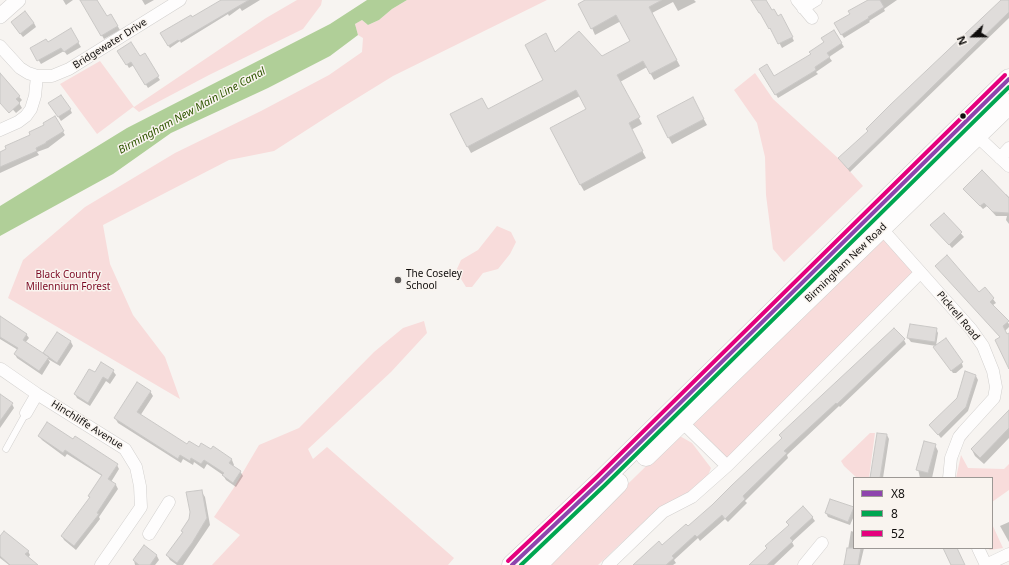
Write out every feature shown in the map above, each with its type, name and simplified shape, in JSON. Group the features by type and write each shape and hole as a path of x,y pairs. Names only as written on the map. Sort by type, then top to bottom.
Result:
{"highway":[{"name":"Birmingham New Road","path":"512,565 876,222 971,130 1009,79"},
{"name":"Birmingham New Road","path":"971,130 1009,104"},
{"name":"Birmingham New Road","path":"537,565 616,485 682,422 876,222"}],"street":[{"path":"0,16 18,0"},
{"name":"Bridgewater Drive","path":"37,76 52,76 65,71 180,0"},
{"path":"812,18 800,4 816,0"},
{"path":"0,46 20,68 37,76 35,96 31,109 26,116 18,122 0,130"},
{"path":"971,130 1005,162 1009,148"},
{"name":"Pickrell Road","path":"876,222 971,330 983,346 991,364 996,387 994,398 959,438 951,458 948,477"},
{"path":"608,565 663,512 692,497 727,466 920,273"},
{"name":"Hinchliffe Avenue","path":"1,369 37,394 125,449 136,467 140,486 141,507"},
{"path":"26,413 37,394"},
{"path":"682,422 727,466"},
{"path":"150,534 169,502"},
{"path":"101,565 141,507 159,519"},
{"path":"804,565 822,543"},
{"path":"978,549 986,565 1009,554"}],"lane":[{"path":"6,449 26,413"}],"green space":[{"path":"297,0 322,0 321,5 303,29 209,75 139,112 133,107 97,134 60,84 100,61 134,107 266,18"},
{"name":"Black Country Millennium Forest","path":"407,0 547,0 393,76 274,151 229,160 103,225 110,264 133,315 165,357 180,399 8,298 23,260 85,207 175,153 261,111 329,75 362,52 363,38 358,35 355,24 362,20 368,25 379,20 392,9"},
{"path":"755,73 773,99 838,158 863,186 784,262 773,249 766,195 765,157 757,123 734,90"},
{"path":"497,226 511,232 516,242 510,254 498,269 483,273 472,287 466,287 456,271 461,260 478,250"},
{"path":"882,229 920,273 727,466 685,425"},
{"path":"424,321 427,333 391,372 308,449 313,459 327,447 454,558 448,565 212,565 240,535 214,517 233,489 259,445 299,428 374,352 403,328"},
{"path":"870,433 875,433 869,477 856,477 844,466 841,461"},
{"path":"678,435 692,443 711,468 707,478 690,495 652,514 598,565 551,565 554,556"},
{"path":"961,455 968,468 1004,469 1009,464 1009,490 993,501 993,477 956,477"},
{"path":"993,526 1003,548 990,550 988,549 993,549"}],"water":[{"name":"Birmingham New Main Line Canal","path":"367,0 407,0 392,9 379,20 368,25 362,20 355,24 358,35 330,56 268,88 171,133 113,174 0,236 0,206 127,128 330,24"}],"building":[{"path":"80,0 97,0 107,16 111,14 118,26 101,36"},
{"path":"221,0 249,0 168,46 160,33"},
{"path":"585,0 662,0 649,7 677,60 650,74 643,61 617,75 640,117 629,123 643,151 580,185 550,128 586,109 576,90 467,147 450,114 482,98 488,109 543,80 525,45 546,33 555,52 579,31 602,56 630,41 616,15 591,29 578,4"},
{"path":"751,0 766,0 778,16 781,14 793,37 778,44 770,28 769,29"},
{"path":"868,0 880,0 884,7 841,35 834,23 850,14 848,11"},
{"path":"1001,0 1009,0 1009,12 848,169 838,158 868,131 866,129 890,105"},
{"path":"25,11 34,23 20,34 11,22"},
{"path":"71,28 79,42 64,52 61,48 37,61 30,48 46,39 48,42"},
{"path":"834,30 842,43 827,53 830,57 815,67 816,70 775,95 759,69 767,64 774,76 811,54 809,52 824,42 821,38"},
{"path":"131,42 140,56 145,53 159,76 145,85 131,62 126,65 117,51"},
{"path":"0,73 20,96 16,99 20,103 9,113 0,103"},
{"path":"61,95 71,109 58,117 48,103"},
{"path":"693,97 704,119 668,138 657,116"},
{"path":"55,116 64,131 36,148 37,151 0,167 0,152 6,149 5,146 30,135 29,132 44,125 43,123"},
{"path":"982,170 1009,198 1009,213 993,212 984,203 980,206 963,189"},
{"path":"944,213 962,232 949,245 930,225"},
{"path":"947,255 979,292 985,287 994,298 990,302 1009,321 1003,326 1007,334 1009,333 1009,369 995,340 1000,337 935,266"},
{"path":"0,316 27,334 23,340 49,357 39,371 14,354 18,348 0,337"},
{"path":"910,324 937,328 935,342 907,338"},
{"path":"894,328 905,339 837,404 836,403 784,451 787,453 743,496 745,499 725,519 722,515 697,537 695,535 672,556 674,558 666,565 633,565 659,541 662,545 686,524 688,526 712,505 782,438 779,435"},
{"path":"57,332 71,341 57,363 43,353"},
{"path":"946,338 963,362 951,371 933,347"},
{"path":"101,362 114,370 108,380 103,377 88,403 74,394 89,369 95,372"},
{"path":"965,371 976,375 966,407 938,435 929,425 957,398"},
{"path":"137,382 151,391 137,412 187,444 189,441 199,447 201,443 211,449 213,446 232,459 229,463 241,471 233,483 222,475 224,473 204,460 201,464 191,458 190,461 180,455 178,459 114,418"},
{"path":"0,394 13,403 0,421"},
{"path":"1009,410 1009,428 980,458 971,449"},
{"path":"47,422 73,439 75,436 118,464 108,479 116,484 97,513 99,514 74,546 61,536 90,497 88,496 102,475 65,450 63,453 38,436"},
{"path":"877,433 887,434 880,477 870,477"},
{"path":"924,441 936,444 928,473 916,470"},
{"path":"202,490 207,518 192,543 177,563 166,555 183,532 181,531 189,519 190,512 186,492"},
{"path":"830,499 853,507 848,522 825,513"},
{"path":"803,506 813,517 790,538 793,541 767,565 749,565 767,548 765,546 789,525 786,522"},
{"path":"4,531 29,551 25,554 38,565 10,565 0,556 0,536"},
{"path":"144,545 157,555 150,565 139,565 133,560"},
{"path":"847,548 861,549 858,565 844,565"},
{"path":"943,549 957,549 965,565 951,565"}],"transit line":[{"name":"52","path":"508,561 597,477 1005,75"},
{"name":"X8","path":"512,565 601,481 1009,79"},
{"name":"8","path":"521,565 605,485 1009,87"}],"place":[{"name":"The Coseley School","path":"398,280"}]}
